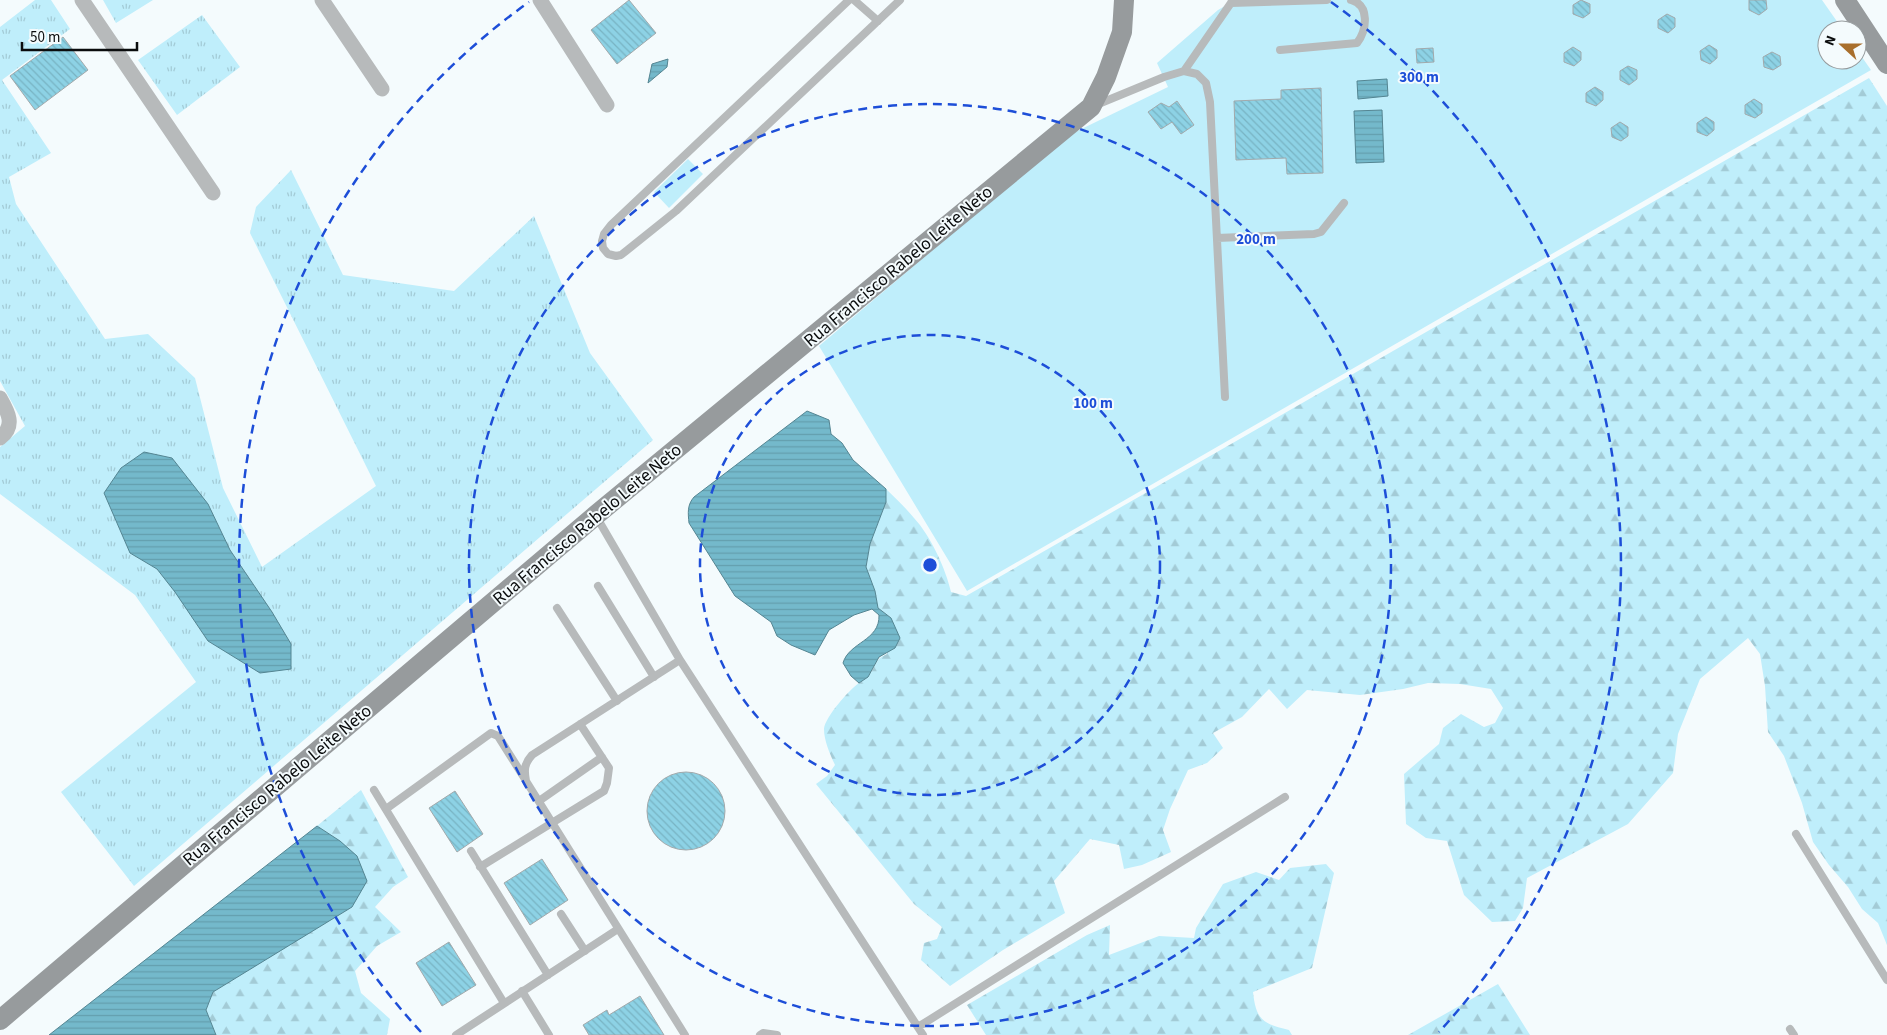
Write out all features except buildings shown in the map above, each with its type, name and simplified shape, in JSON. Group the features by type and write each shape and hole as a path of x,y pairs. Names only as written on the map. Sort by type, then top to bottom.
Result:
{"street":[{"path":"82,0 213,193"},
{"path":"322,0 382,90"},
{"path":"540,0 607,105"},
{"name":"Rua Francisco Rabelo Leite Neto","path":"0,1020 596,516 1091,107 1106,77 1122,32 1124,0"},
{"path":"1845,0 1887,64"},
{"path":"0,398 8,412 10,422 8,429 0,438"}],"lane":[{"path":"849,0 611,226 604,234 602,241 603,248 608,254 616,256 626,252 676,210 900,0"},
{"path":"854,0 878,21"},
{"path":"1184,71 1232,2 1327,0"},
{"path":"1280,50 1358,43 1365,29 1366,18 1360,6 1351,0"},
{"path":"1091,107 1164,77 1184,71 1197,74 1206,83 1210,102 1225,397"},
{"path":"1217,238 1314,234 1321,232 1344,203"},
{"path":"596,516 680,660 923,1035"},
{"path":"598,586 654,677"},
{"path":"557,608 616,701"},
{"path":"526,781 525,763 532,755 680,660"},
{"path":"480,867 604,791 609,768 580,724"},
{"path":"386,809 491,733 498,736 686,1035"},
{"path":"539,801 602,757"},
{"path":"374,790 504,1003"},
{"path":"918,1027 1285,798"},
{"path":"1796,834 1887,980"},
{"path":"470,851 548,974"},
{"path":"561,914 585,951"},
{"path":"456,1035 618,929"},
{"path":"522,991 549,1035"},
{"path":"760,1035 778,1035"}],"green space":[{"path":"35,0 51,0 70,29 2,80 51,153 9,177 16,204 105,339 148,334 195,378 223,488 262,567 376,486 250,233 256,207 291,170 343,275 454,291 534,216 590,353 653,440 134,886 61,792 196,682 135,595 0,494 0,447 25,426 0,381 0,27"},
{"path":"103,0 153,0 116,23"},
{"path":"1235,0 1822,0 1836,20 1817,20 1817,70 1867,70 1867,64 1871,70 967,591 819,346 1069,135 1168,87 1157,63 1218,10"},
{"path":"202,15 240,67 177,115 138,60"},
{"path":"1869,78 1887,106 1887,945 1878,923 1862,909 1848,887 1813,842 1802,803 1784,756 1768,732 1765,686 1760,654 1748,638 1700,679 1678,734 1673,773 1628,824 1527,878 1523,908 1515,921 1492,922 1464,895 1447,841 1426,838 1406,824 1404,774 1439,744 1443,728 1461,714 1484,727 1495,723 1503,708 1491,689 1460,684 1428,683 1403,689 1360,695 1307,690 1287,709 1269,689 1242,717 1213,733 1223,748 1207,763 1188,770 1170,809 1163,830 1171,852 1142,865 1124,869 1119,845 1090,839 1054,881 1065,913 1003,950 950,986 921,960 924,943 937,939 942,927 914,904 816,784 827,776 835,765 824,734 828,718 844,697 871,673 877,661 887,654 891,618 878,608 875,591 866,568 870,544 886,502 886,489 908,511 926,534 941,563 951,592 966,596"},
{"path":"688,159 703,174 669,208 654,192"},
{"path":"361,790 408,877 393,887 375,907 401,932 377,946 355,971 361,993 390,1019 387,1035 216,1035 206,1010 213,992 352,906 340,841 317,826"},
{"path":"1326,864 1334,873 1312,968 1253,992 1256,1008 1262,1019 1272,1025 1289,1030 1292,1035 986,1035 967,1005 1087,935 1110,925 1109,955 1159,936 1194,938 1196,928 1223,884 1256,872 1279,880 1290,868"},
{"path":"1498,984 1530,1035 1408,1035"}],"shaded area":[{"path":"668,59 667,67 648,83 652,64"},
{"path":"1387,79 1388,96 1358,99 1357,81"},
{"path":"1382,110 1384,162 1356,163 1354,111"},
{"path":"807,411 829,420 831,434 842,443 853,460 886,489 886,502 870,544 866,567 875,591 878,608 891,618 900,638 895,648 879,657 868,677 859,683 851,676 843,663 851,650 875,631 879,615 872,609 854,615 829,630 815,655 791,645 777,636 771,622 735,596 689,523 689,506 694,497"},
{"path":"144,452 172,458 208,504 230,550 291,644 291,669 260,673 208,641 157,569 130,553 104,493 121,468"},
{"path":"317,826 340,841 357,856 367,881 352,907 213,992 206,1010 216,1035 49,1035"}]}
